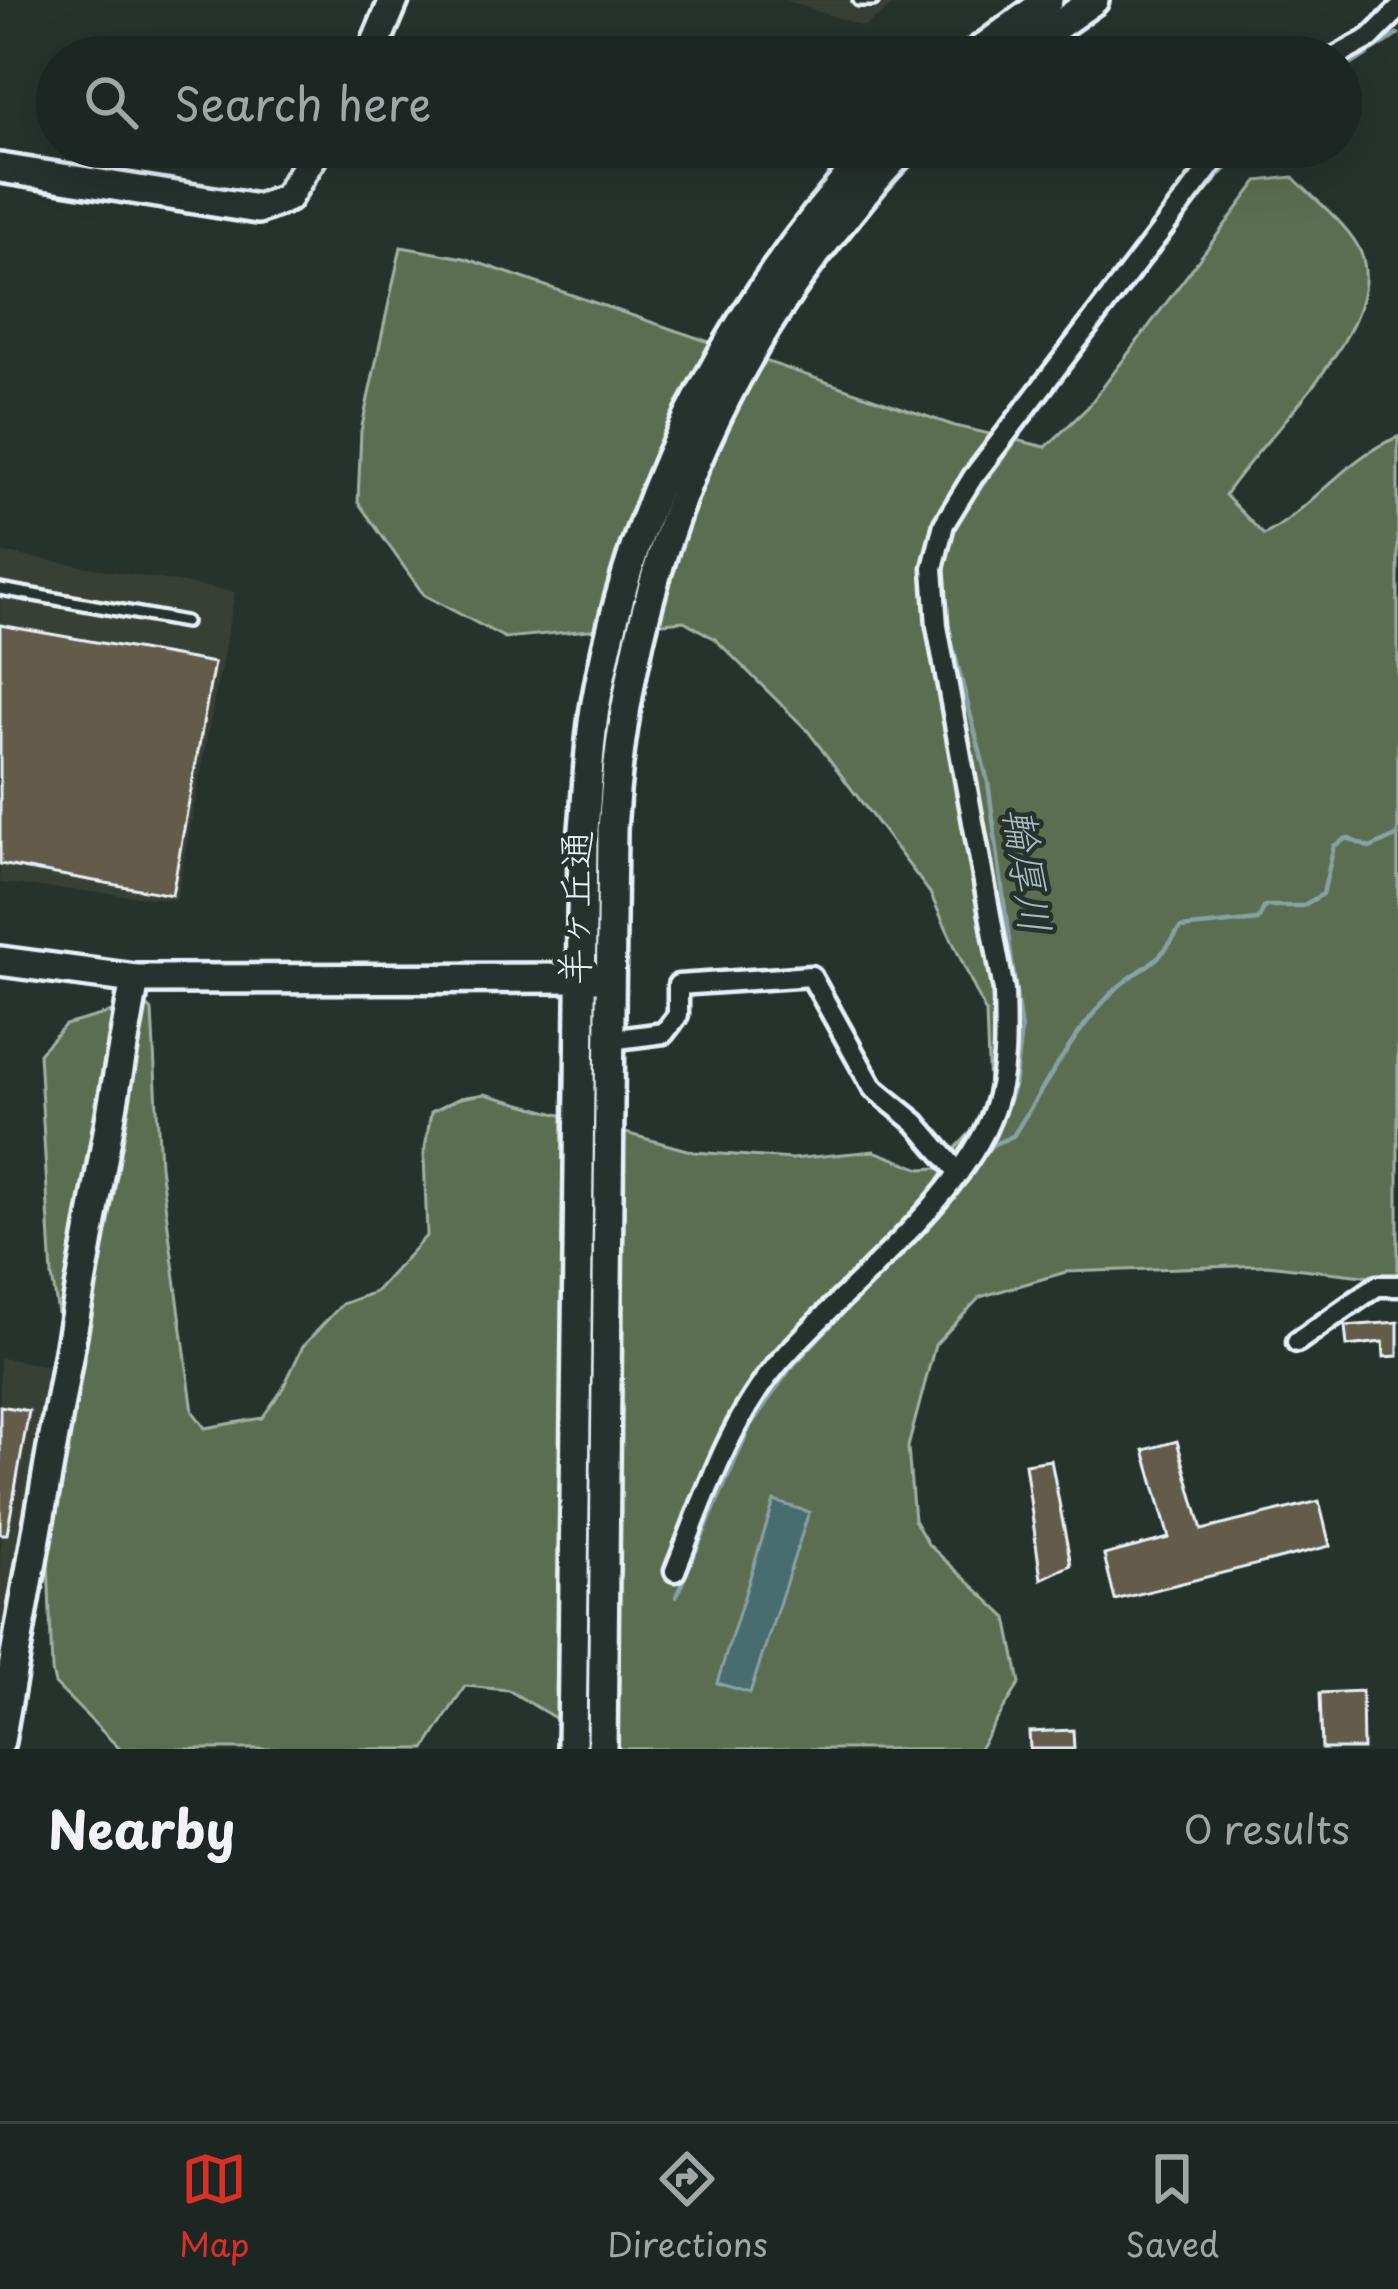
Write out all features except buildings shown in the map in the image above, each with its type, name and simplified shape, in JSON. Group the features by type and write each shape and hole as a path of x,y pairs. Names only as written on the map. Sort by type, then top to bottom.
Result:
{"main road":[{"path":"379,36 394,0"},
{"path":"999,36 1048,0"},
{"path":"1042,36 1094,0"},
{"path":"0,169 258,208 287,198 305,168"},
{"name":"羊ヶ丘通","path":"572,1749 583,839 596,703 643,517 673,444 741,317 787,251 856,168"},
{"name":"羊ヶ丘通","path":"602,1749 616,761 657,557 700,445 769,322 816,254 889,168"},
{"path":"0,961 135,979 611,978"},
{"path":"0,1741 135,979"}],"street":[{"path":"1362,42 1398,10"},
{"path":"675,1571 723,1452 774,1369 959,1173 993,1112 1002,1077 1004,991 937,626 937,543 973,476 1209,168"},
{"path":"610,1040 664,1033 678,1015 678,985 811,976 873,1088 916,1123 959,1173"},
{"path":"1298,1342 1377,1286 1398,1286"}],"lane":[{"path":"859,0 874,0"},
{"path":"0,590 185,622"}],"shaded area":[{"path":"785,0 900,0 864,27"},
{"path":"0,552 235,592 176,900 0,883"},
{"path":"0,1358 49,1366 0,1646"}],"green space":[{"path":"1293,177 1356,243 1365,282 1341,346 1225,495 1264,535 1362,457 1398,437 1398,1280 1267,1265 1066,1272 980,1297 935,1345 908,1447 914,1520 928,1544 1007,1618 1020,1683 979,1749 607,1749 508,1690 465,1686 425,1749 120,1749 55,1684 52,1671 45,1475 73,1406 52,1276 39,1053 65,1025 144,1003 152,1011 160,1166 193,1412 205,1428 262,1418 303,1346 342,1304 375,1292 427,1235 424,1154 431,1112 460,1098 485,1094 694,1152 792,1159 874,1151 921,1169 937,1168 982,1120 989,1090 986,1013 930,893 808,731 715,639 684,621 505,638 424,595 358,502 361,431 401,247 464,258 955,426 1046,447 1088,407 1258,181"}],"water":[{"path":"774,1501 809,1512 750,1693 717,1683"}],"waterway":[{"name":"輪厚川","path":"1362,57 1398,34"},
{"name":"輪厚川","path":"960,515 1188,211 1226,168"},
{"name":"輪厚川","path":"923,1229 992,1145 1014,1087 1021,1030 988,782 945,617"},
{"path":"992,1145 1013,1136 1094,1013 1118,987 1153,962 1180,928 1258,920 1265,906 1302,906 1323,894 1334,846 1347,838 1370,848 1398,835"},
{"name":"輪厚川","path":"676,1597 750,1426 790,1369 869,1284"}]}
